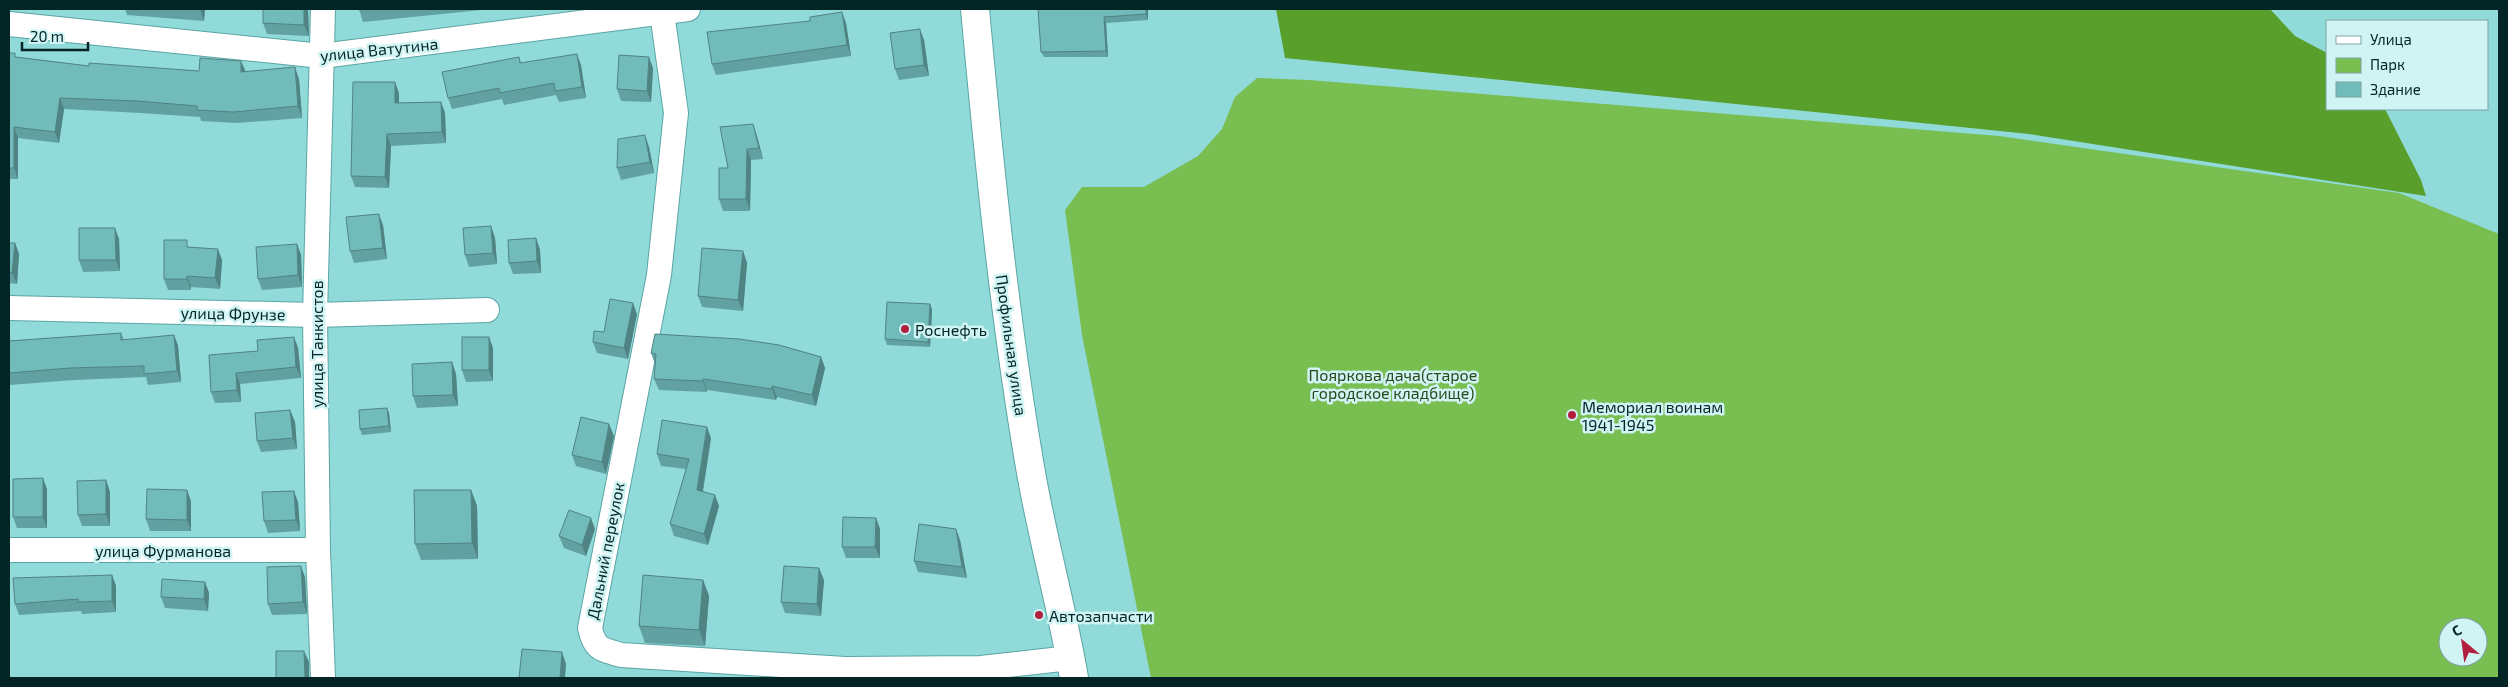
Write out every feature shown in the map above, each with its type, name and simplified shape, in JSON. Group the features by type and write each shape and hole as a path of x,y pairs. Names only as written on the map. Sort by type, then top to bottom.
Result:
{"main road":[{"name":"Профильная улица","path":"974,9 1000,264 1019,400 1030,469 1072,668"}],"street":[{"name":"улица Танкистов","path":"323,9 315,315 318,550 323,678"},
{"name":"улица Ватутина","path":"9,24 322,56 688,9"},
{"name":"Дальний переулок","path":"662,13 676,113 659,275 590,628 593,642 600,649 621,655 845,669 1072,668"},
{"name":"улица Фрунзе","path":"9,308 315,315 486,310"},
{"name":"улица Фурманова","path":"9,550 318,550"}],"green space":[{"path":"1276,9 2270,9 2295,36 2326,52 2326,110 2386,110 2421,180 2426,196 2029,134 1285,58"},
{"name":"Пояркова дача(старое городское кладбище)","path":"1257,78 1309,80 1999,136 2399,193 2499,234 2499,678 1151,678 1082,335 1065,210 1082,187 1144,187 1198,156 1222,129 1235,97"}],"building":[{"path":"263,9 304,9 304,25 263,23"},
{"path":"1038,9 1146,9 1146,14 1104,17 1106,51 1041,52"},
{"path":"842,12 847,45 712,64 707,32 810,21 810,17"},
{"path":"920,29 924,65 895,69 890,33"},
{"path":"9,53 15,53 15,57 89,66 89,63 199,71 200,58 241,61 241,72 295,67 298,106 233,112 197,110 197,106 137,101 60,98 55,132 14,127 14,168 9,168"},
{"path":"577,54 582,87 555,91 554,83 500,93 499,88 448,98 442,72 519,57 520,63"},
{"path":"619,55 649,57 647,91 617,89"},
{"path":"353,82 395,82 395,103 441,102 442,132 387,134 385,177 351,176"},
{"path":"753,124 759,148 747,149 746,199 719,199 719,168 728,168 720,127"},
{"path":"645,135 650,162 617,168 618,139"},
{"path":"379,214 383,248 350,251 346,217"},
{"path":"491,226 493,253 465,255 463,228"},
{"path":"79,228 115,228 116,260 79,260"},
{"path":"536,238 537,261 509,263 508,240"},
{"path":"164,240 187,240 187,247 218,249 215,278 187,276 187,279 164,279"},
{"path":"9,243 15,243 12,273 9,272"},
{"path":"297,244 298,275 258,279 256,247"},
{"path":"702,248 743,251 738,300 698,296"},
{"path":"610,299 633,303 624,348 593,342 594,331 604,332"},
{"path":"887,302 930,304 928,342 885,339"},
{"path":"121,333 121,340 174,335 177,371 144,374 144,366 70,368 9,373 9,341"},
{"path":"655,334 739,339 779,345 821,357 812,395 772,386 772,389 703,379 703,381 654,379 656,354 651,353"},
{"path":"294,337 296,367 236,373 237,390 211,392 209,355 258,351 257,340"},
{"path":"462,337 489,337 489,370 462,370"},
{"path":"452,362 453,395 413,396 412,364"},
{"path":"387,408 389,426 360,429 359,410"},
{"path":"290,410 293,438 257,441 255,413"},
{"path":"581,417 609,424 602,462 572,455"},
{"path":"662,420 707,427 697,490 715,495 704,534 670,524 689,459 657,454"},
{"path":"43,478 43,517 13,517 13,479"},
{"path":"106,480 106,514 78,515 77,481"},
{"path":"147,489 187,490 187,520 146,519"},
{"path":"414,490 471,490 472,543 415,544"},
{"path":"294,491 296,520 264,521 262,492"},
{"path":"569,510 591,518 582,545 559,536"},
{"path":"843,517 876,518 875,547 842,547"},
{"path":"919,524 956,529 962,567 914,561"},
{"path":"301,566 303,602 268,604 267,567"},
{"path":"784,566 819,568 817,604 781,602"},
{"path":"112,575 112,601 78,602 78,599 15,604 13,578"},
{"path":"643,575 703,580 699,630 639,626"},
{"path":"162,579 205,582 204,599 161,597"},
{"path":"522,649 562,652 560,678 519,678"},
{"path":"276,651 304,651 305,678 276,678"}],"place":[{"name":"Роснефть","path":"905,329"},
{"name":"Мемориал воинам 1941-1945","path":"1572,415"},
{"name":"Автозапчасти","path":"1039,615"}]}
